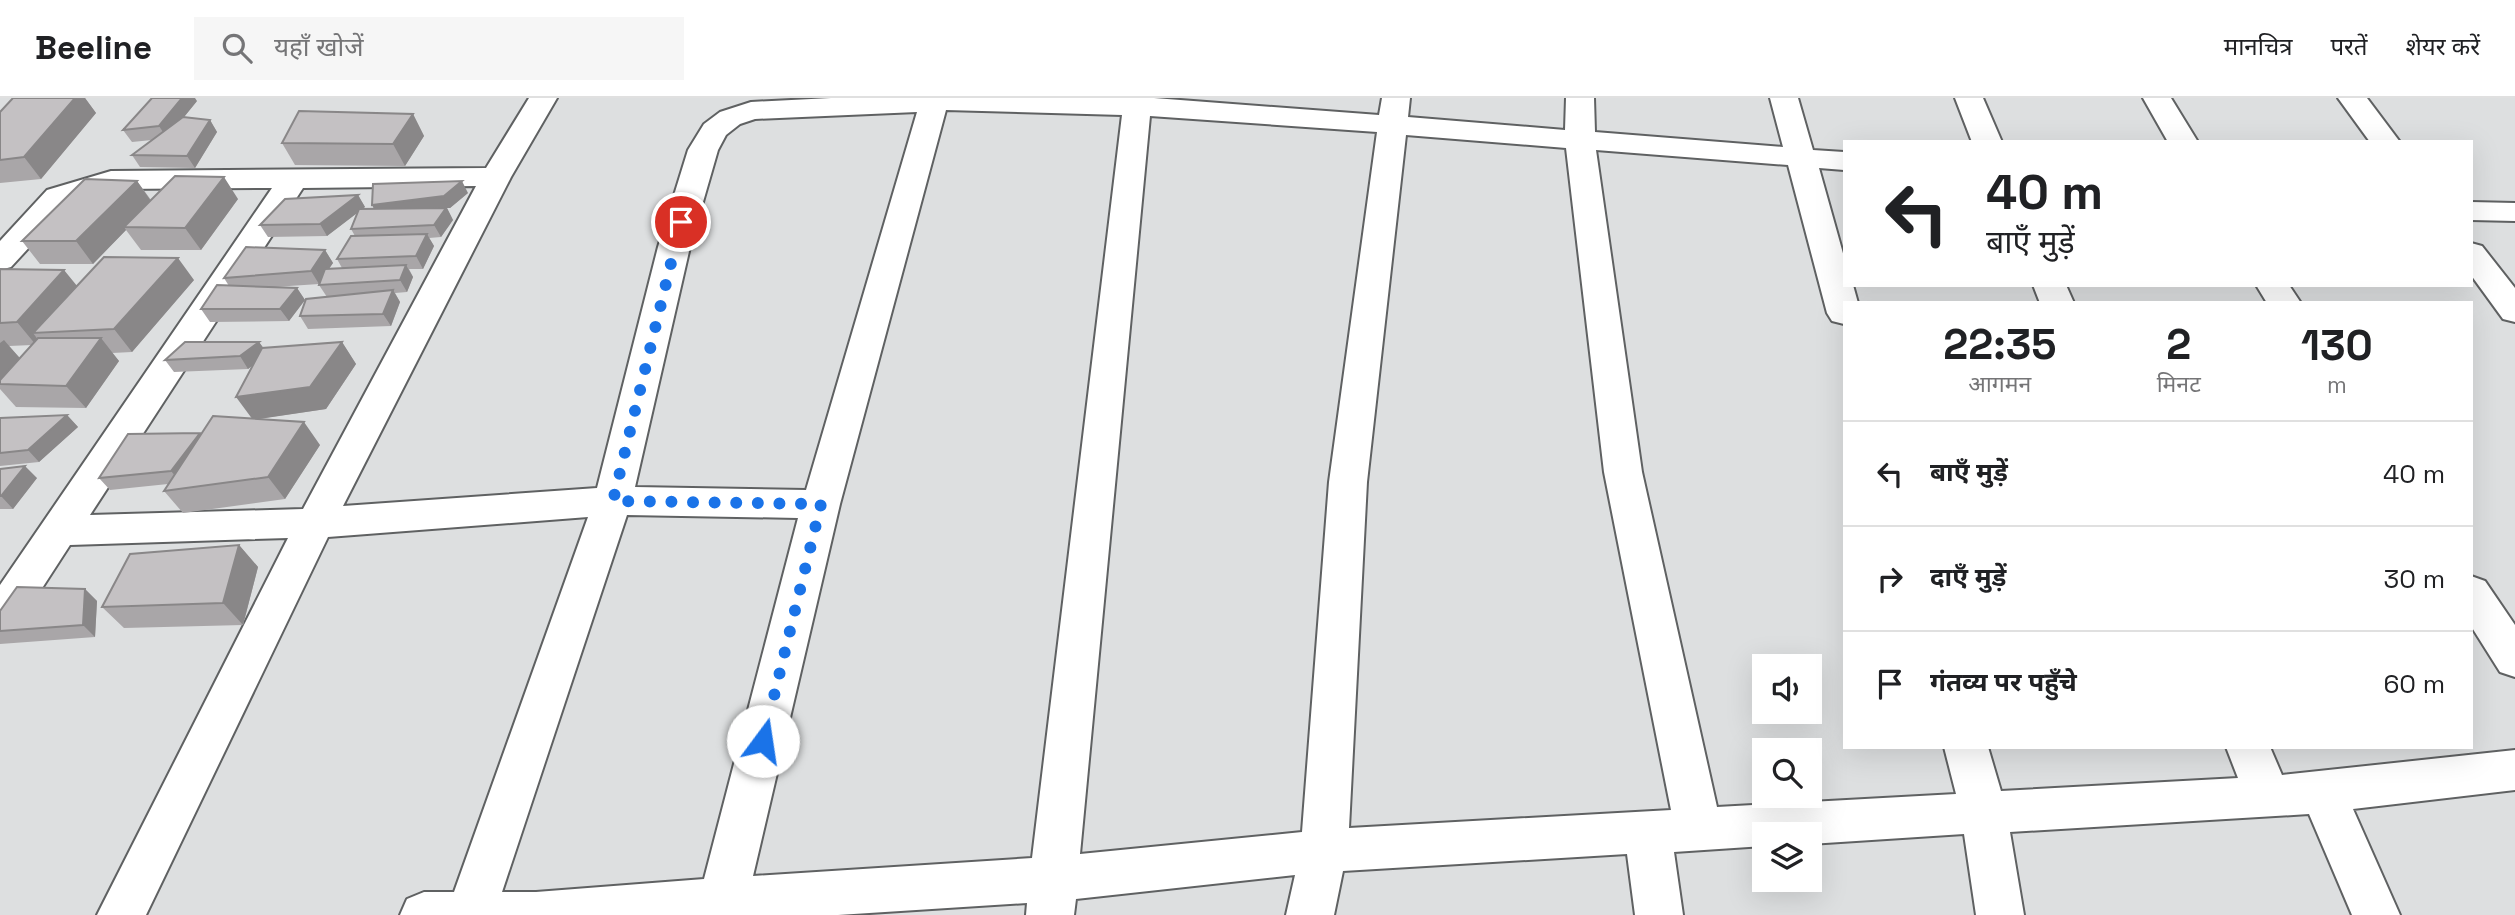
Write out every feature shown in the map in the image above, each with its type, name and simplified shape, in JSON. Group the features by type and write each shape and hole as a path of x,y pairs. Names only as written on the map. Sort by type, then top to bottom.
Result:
{"street":[{"path":"121,915 315,523 496,177 543,98"},
{"path":"1580,98 1580,139 1623,472 1699,831"},
{"path":"1784,98 1843,309"},
{"path":"1969,98 1986,140"},
{"path":"2157,98 2182,140"},
{"path":"2351,98 2383,140"},
{"path":"471,913 613,501 674,247 703,150 714,130 735,108 751,111 958,101 1138,102 1395,112 1580,139 1843,161"},
{"path":"723,900 821,504 958,101"},
{"path":"1051,897 1138,102"},
{"path":"1310,915 1324,851 1348,482 1395,112"},
{"path":"0,618 295,177"},
{"path":"0,260 58,197 111,180 496,177"},
{"path":"2473,211 2515,212"},
{"path":"2473,256 2515,311"},
{"path":"59,531 315,523 613,501 821,504"},
{"path":"2473,595 2515,660"},
{"path":"1967,749 1984,812 2000,915"},
{"path":"2249,749 2269,797"},
{"path":"424,915 536,915 723,900 1051,897 1324,851 2269,797 2515,771"},
{"path":"2323,793 2376,915"},
{"path":"1648,833 1659,915"}],"building":[{"path":"13,98 75,98 24,157 0,160 0,112"},
{"path":"152,98 182,98 159,126 123,130"},
{"path":"299,111 413,114 393,144 282,143"},
{"path":"183,117 210,120 187,156 132,155"},
{"path":"175,176 224,177 185,228 124,227"},
{"path":"85,179 137,181 76,241 22,241"},
{"path":"462,181 444,196 372,205 373,184"},
{"path":"358,195 320,224 260,225 285,199"},
{"path":"446,208 434,225 351,229 359,209"},
{"path":"427,234 416,256 337,259 351,236"},
{"path":"246,247 325,250 311,271 224,278"},
{"path":"104,257 178,258 114,329 33,333"},
{"path":"406,265 400,280 319,285 325,269"},
{"path":"0,269 64,270 17,322 0,323"},
{"path":"217,285 297,288 280,309 201,309"},
{"path":"393,290 383,314 300,316 306,299"},
{"path":"38,338 101,338 66,386 0,384 0,380"},
{"path":"185,342 259,342 240,356 165,360"},
{"path":"342,342 310,387 236,397 262,348"},
{"path":"67,415 28,450 0,453 0,418"},
{"path":"213,416 304,422 268,477 164,491"},
{"path":"200,433 171,471 99,478 128,434"},
{"path":"25,466 1,496 0,496 0,469"},
{"path":"239,545 223,603 102,607 130,554"},
{"path":"17,587 85,589 83,625 0,631 0,611"}],"route":[{"path":"681,222 613,501 821,504 763,741"}]}
